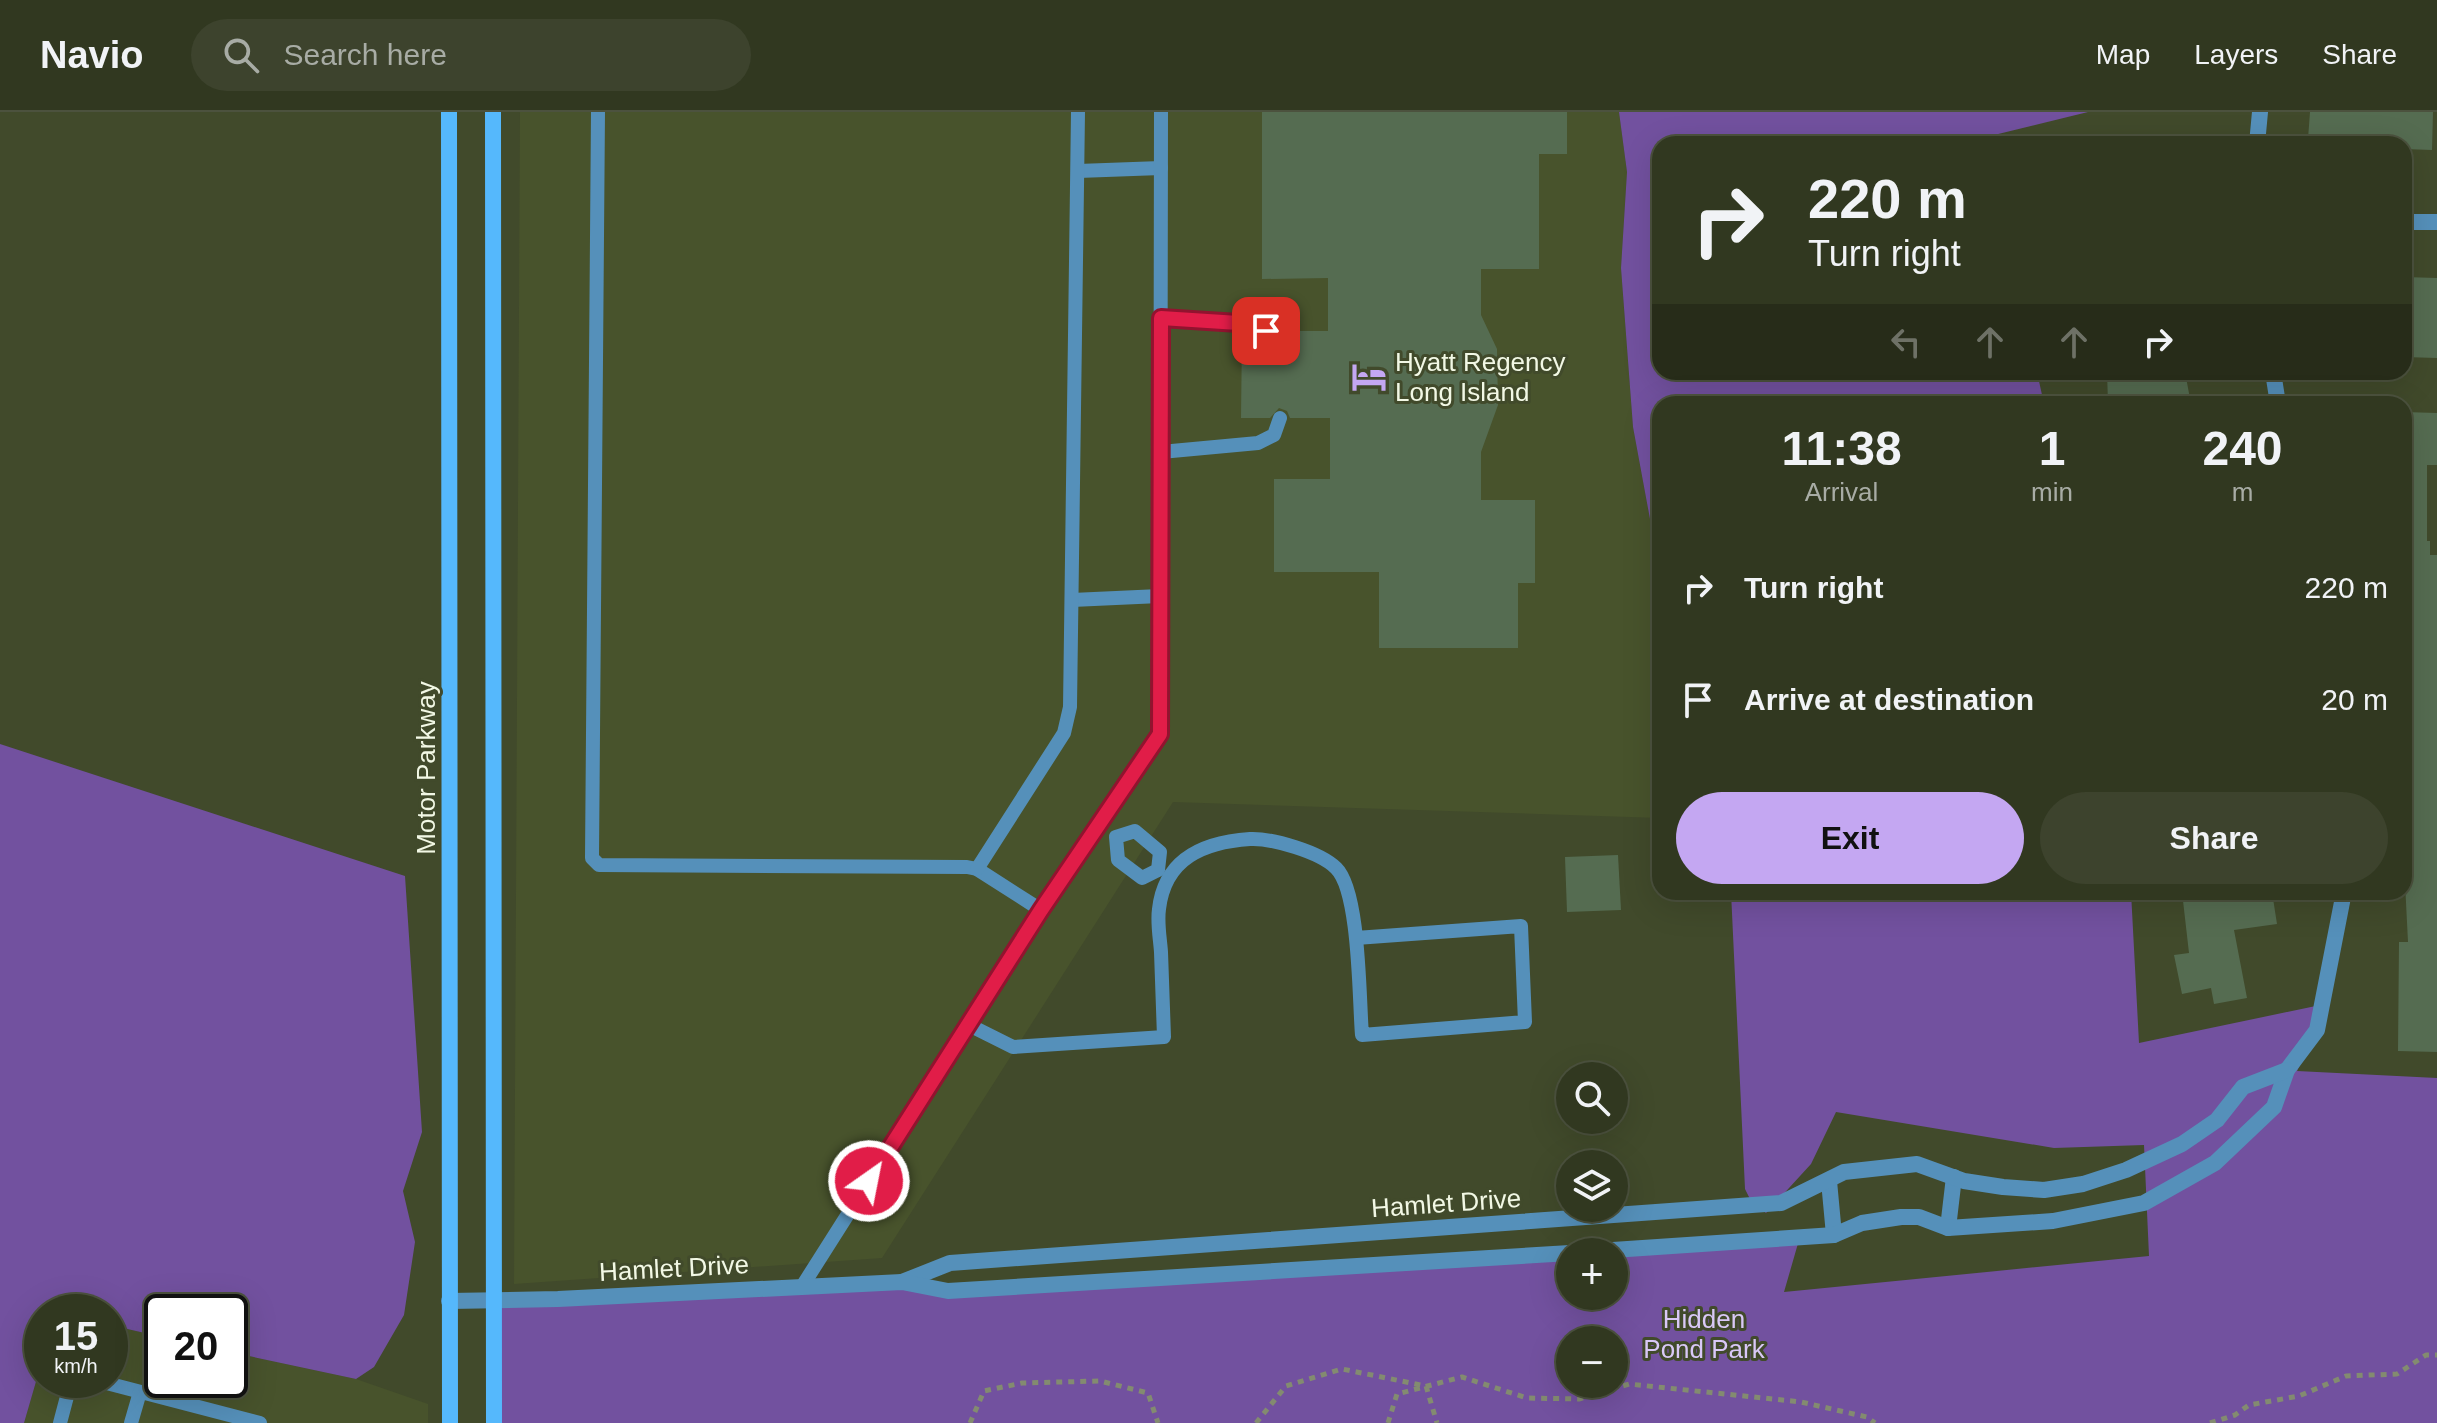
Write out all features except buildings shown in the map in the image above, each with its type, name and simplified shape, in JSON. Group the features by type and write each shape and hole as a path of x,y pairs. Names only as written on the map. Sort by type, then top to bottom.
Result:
{"main road":[{"name":"Motor Parkway","path":"449,112 450,1423"},
{"path":"493,112 494,1423"}],"street":[{"path":"2258,136 2260,112"},
{"path":"2412,222 2437,222"},
{"path":"1628,1249 1834,1235 1862,1223 1901,1217 1919,1217 1948,1228 2053,1221 2144,1203 2215,1163 2274,1107 2287,1070 2317,1030 2342,900"},
{"name":"Hamlet Drive","path":"902,1282 950,1263 1781,1203 1844,1172 1917,1164 1954,1177 2003,1187 2044,1190 2098,1179 2182,1144 2217,1120 2243,1087 2287,1070"},
{"path":"1948,1228 1954,1177"},
{"path":"1829,1181 1834,1235"},
{"name":"Hamlet Drive","path":"449,1301 902,1282 948,1291 979,1290 1556,1254"}],"lane":[{"path":"598,112 592,858 599,865 967,867 977,869 1041,910"},
{"path":"977,869 1064,733 1070,707 1078,112"},
{"path":"803,1285 1041,910 1160,734 1161,112"},
{"path":"1078,171 1161,168"},
{"path":"1161,318 1254,324 1266,331"},
{"path":"1161,452 1258,443 1274,435 1280,418"},
{"path":"1072,600 1160,596"},
{"path":"1101,822 1116,837 1118,860 1142,878 1163,873 1183,859 1219,842 1255,839 1296,847 1337,868 1347,891 1356,938 1362,1035 1525,1022 1521,926 1356,938"},
{"path":"969,1025 1013,1047 1164,1037 1159,909 1163,873 1160,852 1135,831 1116,837"},
{"path":"128,1389 204,1416 260,1423"},
{"path":"131,1423 140,1392"},
{"path":"60,1423 67,1398"}],"path":[{"path":"2210,1423 2235,1415 2249,1405 2299,1396 2346,1376 2397,1374 2426,1355 2437,1355"},
{"path":"1256,1423 1286,1386 1342,1369 1426,1386"},
{"path":"1388,1423 1397,1394 1462,1377 1527,1398 1579,1399 1629,1384 1801,1402 1867,1417 1875,1423"},
{"path":"970,1423 984,1391 1022,1383 1100,1381 1148,1393 1158,1423"},
{"path":"1426,1386 1437,1423"}],"shaded area":[{"path":"520,112 1619,112 1627,172 1621,268 1633,427 1652,530 1652,818 1173,802 882,1258 514,1284"},
{"path":"128,1329 144,1333 144,1398 248,1398 248,1356 356,1379 428,1404 428,1423 24,1423 31,1398 128,1398"}],"green space":[{"path":"1619,112 2088,112 1990,136 1652,136 1652,380 2039,380 2042,396 1652,396 1652,530 1633,427 1621,268 1627,172"},
{"path":"0,744 405,876 422,1132 403,1191 415,1242 404,1315 374,1367 356,1379 248,1356 248,1294 144,1294 144,1333 128,1329 128,1294 24,1294 24,1398 31,1398 24,1423 0,1423"},
{"name":"Hidden Pond Park","path":"1731,900 2131,900 2139,1043 2330,1003 2297,1071 2437,1078 2437,1423 494,1423 494,1301 898,1287 1556,1254 1556,1310 1628,1310 1628,1251 1799,1240 1784,1292 2149,1256 2144,1145 2054,1148 1836,1112 1811,1164 1766,1213 1750,1199 1745,1189"}],"place":[{"name":"Hyatt Regency Long Island","path":"1369,377"}],"route":[{"path":"869,1181 1041,910 1160,734 1161,318 1254,324 1266,331"}]}
